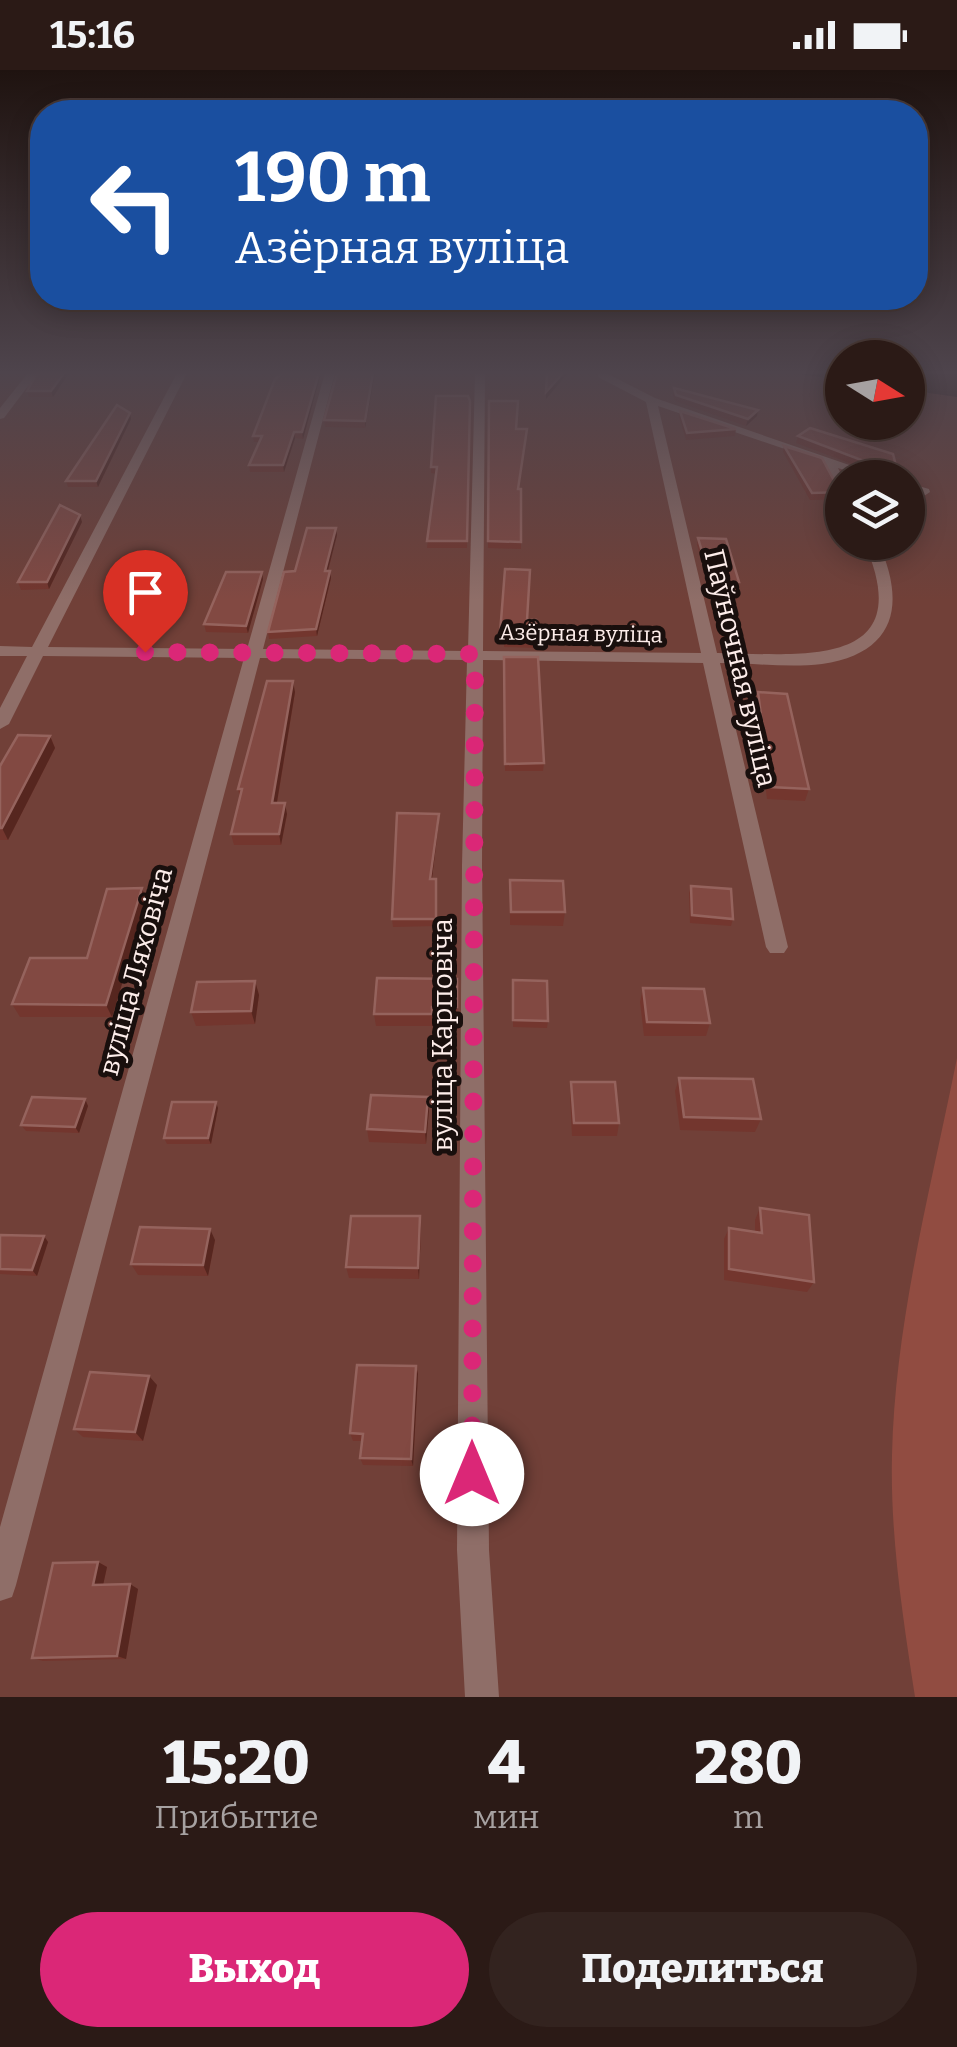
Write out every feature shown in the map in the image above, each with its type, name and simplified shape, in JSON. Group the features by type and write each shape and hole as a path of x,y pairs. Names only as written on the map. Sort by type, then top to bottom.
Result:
{"street":[{"path":"0,724 142,449"},
{"name":"вуліца Ляховіча","path":"0,1585 309,449"},
{"name":"вуліца Карповіча","path":"479,449 472,1550 482,1697"},
{"name":"Паўночная вуліца","path":"662,449 777,947"},
{"path":"795,449 828,460"},
{"name":"Азёрная вуліца","path":"0,651 801,660 854,650 883,621 888,584 878,560"}],"shaded area":[{"path":"0,449 957,449 957,1697 0,1697"},
{"path":"957,1058 957,1697 915,1697 895,1546 895,1405 907,1305"}],"building":[{"path":"88,449 112,449 96,481 66,481"},
{"path":"256,449 288,449 283,465 249,465"},
{"path":"432,449 469,449 467,541 427,541 437,467 431,467"},
{"path":"489,449 524,449 518,489 521,542 488,541"},
{"path":"786,449 822,458 825,493 812,493"},
{"path":"832,449 877,449 893,454 894,460 861,460"},
{"path":"60,505 80,515 47,582 18,582"},
{"path":"307,528 336,528 316,629 268,632 284,572 295,571"},
{"path":"698,538 726,539 739,582 711,582"},
{"path":"505,569 530,570 527,620 536,620 537,640 504,640 505,634 500,634"},
{"path":"226,572 262,572 246,626 204,624"},
{"path":"504,657 538,657 544,763 505,764"},
{"path":"267,681 293,681 272,803 285,803 279,834 231,834 242,789 238,789"},
{"path":"758,692 787,694 809,789 770,787"},
{"path":"18,735 50,736 0,828 0,766"},
{"path":"397,813 439,814 430,879 436,879 436,919 392,919"},
{"path":"510,880 563,881 565,912 511,912"},
{"path":"691,886 731,889 733,919 692,915"},
{"path":"142,888 106,1005 12,1004 30,958 87,958 107,889"},
{"path":"377,978 457,979 457,1007 432,1007 432,1014 374,1014"},
{"path":"513,980 547,981 548,1021 513,1020"},
{"path":"255,981 251,1011 191,1012 197,982"},
{"path":"643,988 704,989 710,1023 647,1022"},
{"path":"679,1078 753,1079 761,1119 684,1117"},
{"path":"571,1082 615,1082 619,1123 574,1123"},
{"path":"371,1095 428,1097 425,1132 367,1129"},
{"path":"32,1097 85,1099 75,1127 21,1125"},
{"path":"172,1102 216,1102 208,1138 164,1138"},
{"path":"760,1208 809,1215 814,1282 729,1269 729,1228 762,1233"},
{"path":"351,1216 420,1216 418,1268 346,1267"},
{"path":"140,1227 210,1229 203,1265 131,1264"},
{"path":"0,1235 44,1236 32,1270 0,1269"},
{"path":"357,1365 416,1366 411,1459 360,1458 363,1434 350,1433"},
{"path":"90,1372 149,1376 135,1432 74,1429"},
{"path":"98,1562 93,1585 130,1584 117,1656 32,1658 53,1563"}],"route":[{"path":"145,652 475,654 472,1474"}]}
